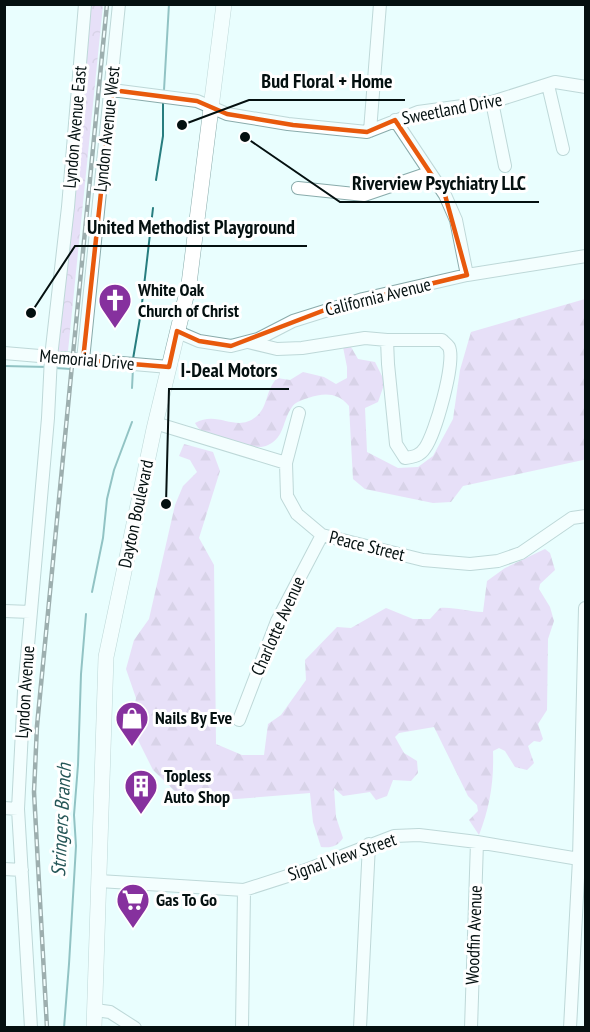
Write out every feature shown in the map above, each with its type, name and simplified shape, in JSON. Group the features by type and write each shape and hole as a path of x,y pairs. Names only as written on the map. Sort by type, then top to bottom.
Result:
{"main road":[{"name":"Dayton Boulevard","path":"94,1028 106,657 155,423 189,284 213,107 224,4"}],"street":[{"name":"Lyndon Avenue East","path":"51,357 68,207 85,4"},
{"name":"Lyndon Avenue West","path":"83,360 119,4"},
{"path":"370,130 380,4"},
{"name":"Sweetland Drive","path":"112,90 197,101 227,114 293,125 367,132 418,112 492,102 555,82 585,87"},
{"path":"548,85 562,149"},
{"path":"492,102 505,166"},
{"path":"395,120 446,195 456,220 467,274"},
{"path":"298,189 364,195 429,173"},
{"name":"California Avenue","path":"178,332 198,341 231,346 248,342 293,321 330,308 467,274 585,256"},
{"path":"248,342 277,349 302,348 365,338 442,340 449,347 450,359 443,401 425,448 417,456 405,458 396,444 387,340"},
{"name":"Memorial Drive","path":"4,353 169,367"},
{"name":"Lyndon Avenue","path":"31,1028 18,809 24,691 48,418 51,357"},
{"name":"Peace Street","path":"299,413 286,463 287,496 297,514 322,535 423,560 470,564 498,561 521,553 572,518 585,516"},
{"path":"155,423 286,463"},
{"name":"Charlotte Avenue","path":"239,720 277,621 322,535"},
{"path":"570,1028 580,915 582,859 585,608"},
{"path":"4,610 31,612"},
{"path":"4,808 18,809"},
{"name":"Signal View Street","path":"99,881 244,890 303,871 394,836 419,835 477,842 582,859"},
{"name":"Woodfin Avenue","path":"471,1028 477,842"},
{"path":"360,1028 369,844"},
{"path":"4,869 22,870"},
{"path":"242,1028 244,890"},
{"path":"94,1010 110,1012 135,1028"}],"highlighted area":[{"path":"112,90 197,101 227,114 293,125 367,132 395,120 445,195 467,275 330,308 231,346 199,341 177,331 169,367 83,360"}],"green space":[{"path":"91,5 103,5 68,351 58,351"},
{"path":"585,299 586,459 463,486 451,502 433,503 365,489 353,479 349,406 335,396 319,395 295,404 278,438 263,447 247,445 209,434 195,423 204,419 235,423 250,421 264,407 277,378 290,380 303,372 324,377 336,384 347,378 343,347 351,347 358,359 375,362 385,382 378,402 365,408 367,452 398,468 418,467 433,456 453,419 460,370 471,332"},
{"path":"184,444 213,452 220,471 199,538 214,565 216,744 242,755 264,755 268,724 281,715 306,680 305,660 337,627 351,628 386,608 413,619 430,619 440,608 483,612 487,581 505,568 545,549 550,553 555,570 540,584 539,589 550,607 554,621 548,639 547,710 538,724 543,739 540,742 534,741 528,746 534,763 527,770 515,767 505,751 499,748 493,751 491,794 479,835 469,820 478,811 477,805 468,796 434,727 399,733 395,737 404,753 417,761 418,773 411,781 393,780 387,796 376,800 370,792 343,796 334,788 336,817 343,838 331,847 321,847 313,822 310,793 236,799 181,797 153,770 136,736 132,721 136,698 126,669 134,640 149,619 175,505 183,486 197,472 190,460 179,456"}],"waterway":[{"name":"Stringers Branch","path":"164,90 169,4"},
{"name":"Stringers Branch","path":"156,180 163,136 163,102"},
{"name":"Stringers Branch","path":"133,359 153,208"},
{"path":"4,366 47,367"},
{"path":"55,368 71,369"},
{"name":"Stringers Branch","path":"132,388 133,368"},
{"name":"Stringers Branch","path":"92,592 103,538 107,499 114,470 132,422"},
{"name":"Stringers Branch","path":"64,1028 76,846 74,815 86,614"}],"railway":[{"path":"47,1028 34,792 37,726 107,4"}],"place":[{"name":"Bud Floral + Home","path":"182,125"},
{"name":"Riverview Psychiatry LLC","path":"245,137"},
{"name":"United Methodist Playground","path":"31,313"},
{"name":"White Oak Church of Christ","path":"115,329"},
{"name":"I-Deal Motors","path":"166,504"},
{"name":"Nails By Eve","path":"132,747"},
{"name":"Topless Auto Shop","path":"141,815"},
{"name":"Gas To Go","path":"133,929"}]}
